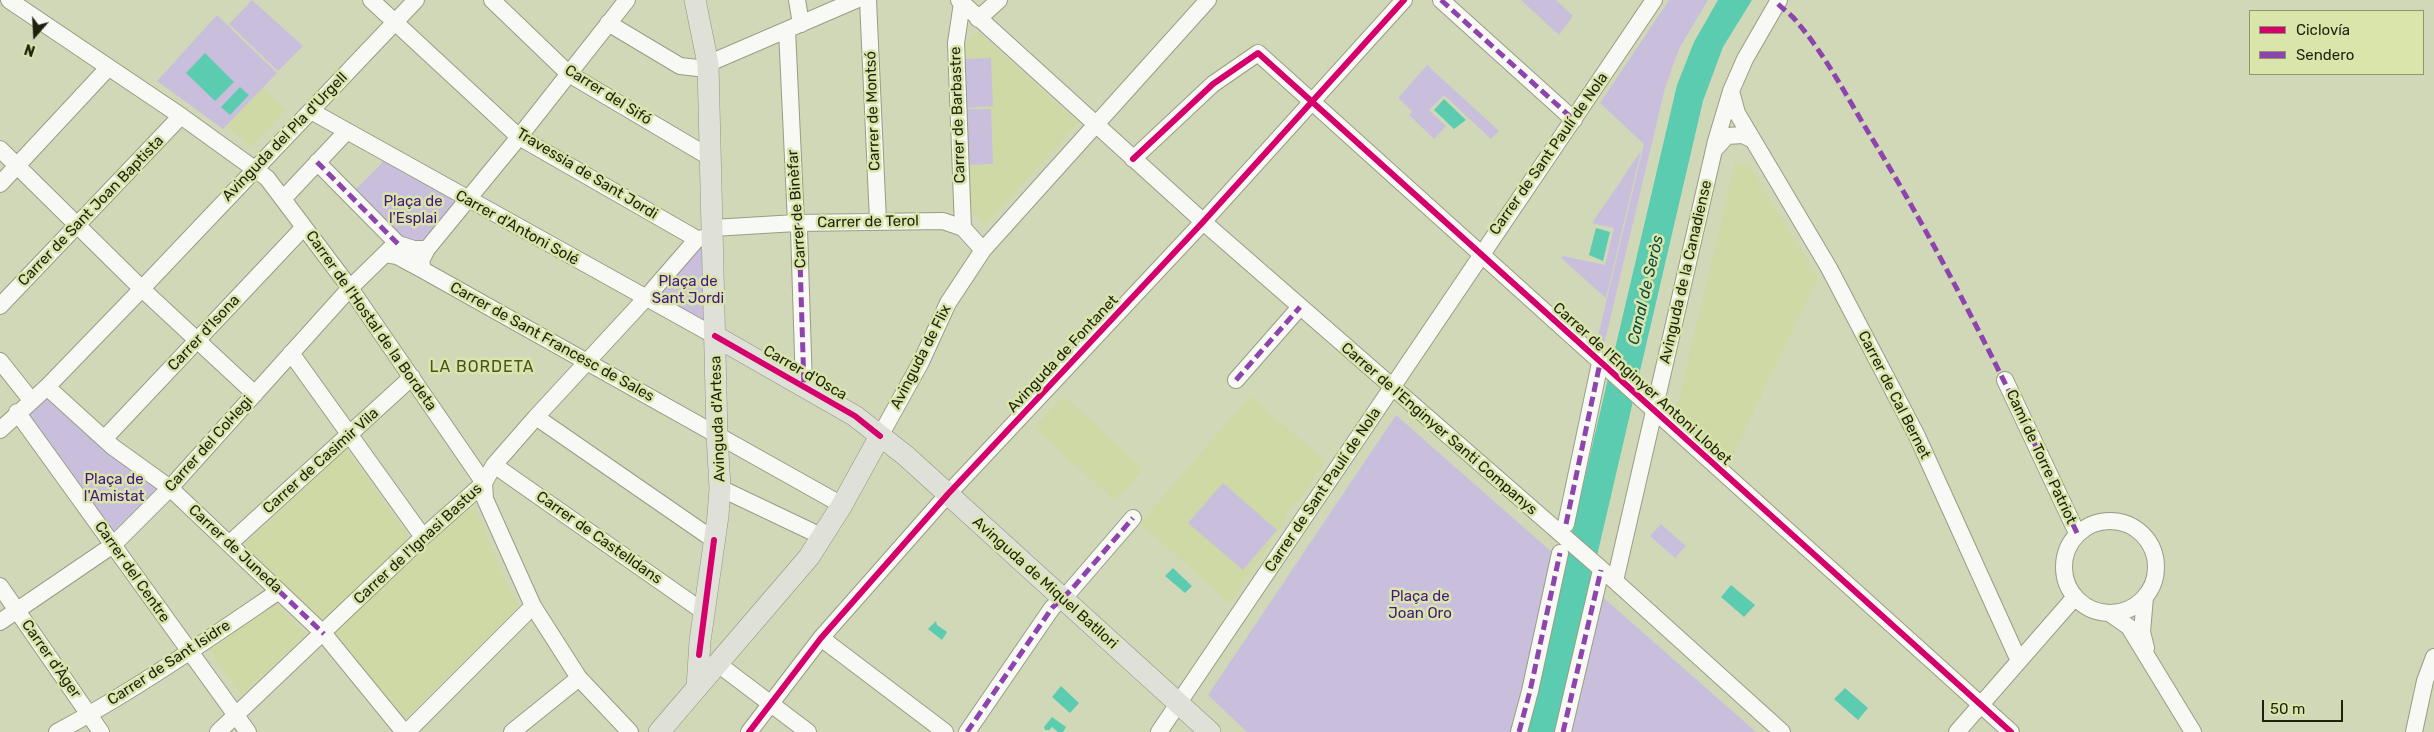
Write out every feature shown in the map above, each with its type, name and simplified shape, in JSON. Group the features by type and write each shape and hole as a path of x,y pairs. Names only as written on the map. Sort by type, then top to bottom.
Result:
{"main road":[{"name":"Avinguda d'Artesa","path":"695,0 708,64 711,158 708,235 715,336 720,488 704,612 697,688"},
{"name":"Carrer d'Osca","path":"715,336 855,416 880,436"},
{"name":"Avinguda de Miquel Batllori","path":"880,436 906,456 1210,732"},
{"name":"Avinguda de Flix","path":"659,732 809,557 842,506 880,436"}],"street":[{"path":"0,8 10,0"},
{"name":"Carrer de l'Hostal de la Bordeta","path":"10,0 181,116 267,178 350,288 484,483 486,500 533,606 579,678 630,732"},
{"name":"Travessia de Sant Jordi","path":"371,0 520,137 708,235"},
{"name":"Avinguda del Pla d'Urgell","path":"47,387 416,0"},
{"path":"422,270 421,261 427,249 520,137 627,0"},
{"name":"Carrer de Binèfar","path":"797,0 794,27 796,223 799,238 804,387"},
{"path":"608,24 680,66 698,68 856,0"},
{"name":"Carrer de Montsó","path":"868,0 878,221"},
{"path":"978,19 999,0"},
{"name":"Avinguda de Fontanet","path":"749,732 821,638 948,494 1203,222 1404,0"},
{"path":"1441,0 1574,120"},
{"name":"Carrer de Sant Paulí de Nola","path":"1160,732 1481,253 1574,120 1654,0"},
{"name":"Carrer de l'Enginyer Santi Companys","path":"960,1 1095,126 1392,388 1565,530 1602,570 1782,732"},
{"name":"Carrer de Barbastre","path":"960,1 956,43 963,228"},
{"name":"Avinguda de la Canadiense","path":"1615,581 1714,150 1731,92 1754,42 1779,2"},
{"name":"Carrer del Sifó","path":"502,3 569,74 711,158"},
{"name":"Avinguda de Flix","path":"880,436 921,362 948,303 983,250 1095,126 1199,3"},
{"name":"Carrer de l'Enginyer Antoni Llobet","path":"1133,158 1213,84 1258,53 2011,732"},
{"path":"0,184 108,68"},
{"name":"Carrer de Cal Bernet","path":"1731,92 1737,113 1828,268 1917,436 2019,660"},
{"name":"Carrer d'Antoni Solé","path":"311,111 645,299"},
{"name":"Carrer de Sant Joan Baptista","path":"0,306 76,224 181,116"},
{"path":"283,199 347,131"},
{"path":"1714,150 1727,136 1743,135 1752,139"},
{"path":"0,149 16,167 142,289 255,394"},
{"name":"Carrer de Sant Francesc de Sales","path":"317,162 397,256 842,506"},
{"name":"Carrer de Terol","path":"708,235 796,223 943,221 963,228"},
{"name":"Carrer d'Isona","path":"104,439 304,227"},
{"path":"963,228 983,250"},
{"path":"708,235 645,299 715,336"},
{"path":"391,249 427,249"},
{"name":"Carrer del Col·legi","path":"0,622 113,545 170,488 350,288 391,249"},
{"name":"Carrer de l'Ignasi Bastus","path":"218,732 324,634 423,537 484,483 494,465 536,417 645,299"},
{"path":"1236,380 1300,307"},
{"path":"291,353 423,537"},
{"path":"0,361 31,400"},
{"path":"1565,530 1600,363"},
{"name":"Carrer de Casimir Vila","path":"230,544 412,377"},
{"name":"Camí de Torre Patriot","path":"2005,380 2077,534"},
{"path":"0,430 17,412 47,387"},
{"name":"Carrer de Juneda","path":"47,387 104,439 170,488 324,634 405,732"},
{"name":"Carrer del Centre","path":"17,412 248,732"},
{"path":"536,417 714,540"},
{"name":"Carrer de Castelldans","path":"494,465 704,612"},
{"path":"720,488 823,537"},
{"path":"967,732 1052,608 1133,518"},
{"path":"2109,612 2133,606 2145,597 2153,583 2156,568 2154,552 2146,539 2135,528 2113,521 2090,525 2077,534 2068,546 2064,561 2068,586 2075,597 2087,607 2109,612 2129,627 2147,653 2193,732"},
{"path":"1519,732 1530,691 1560,553"},
{"path":"1563,732 1602,570"},
{"name":"Carrer d'Àger","path":"0,586 101,732"},
{"name":"Carrer de Sant Isidre","path":"57,732 89,715 189,652 279,591"},
{"path":"1957,732 2075,597"},
{"path":"2145,597 2142,632 2147,653"},
{"path":"405,732 533,606"},
{"path":"821,638 945,732"},
{"path":"2414,732 2425,681 2434,657"},
{"path":"718,664 808,732"},
{"path":"512,732 579,678"}],"shaded area":[{"path":"977,31 1078,123 985,225 969,210 963,46"},
{"path":"262,87 286,110 250,148 226,125"},
{"path":"1735,162 1750,166 1818,278 1732,457 1677,407"},
{"path":"1064,396 1144,469 1115,501 1034,428"},
{"path":"1250,396 1326,461 1301,498 1285,514 1288,517 1230,604 1140,523"},
{"path":"346,449 410,538 320,622 244,545"},
{"path":"470,508 476,509 500,568 519,607 405,719 334,631"},
{"path":"277,604 306,634 241,695 208,648"}],"green space":[{"path":"252,0 303,46 278,71 229,24"},
{"path":"1521,0 1556,0 1573,16 1559,35"},
{"path":"1669,0 1708,0 1679,49 1665,88 1604,345 1597,340 1644,144 1600,103"},
{"path":"217,15 277,73 223,129 157,81"},
{"path":"991,58 993,106 967,108 965,59"},
{"path":"1427,65 1499,131 1491,139 1444,95 1429,110 1446,126 1434,139 1409,115 1412,111 1398,98"},
{"path":"967,109 991,109 993,164 969,165"},
{"path":"1641,151 1606,298 1561,258 1563,256 1605,265 1614,228 1592,223"},
{"name":"Plaça de l'Esplai","path":"385,160 452,198 455,205 425,240 408,243 353,192"},
{"name":"Plaça de Sant Jordi","path":"703,247 706,322 659,297 694,251"},
{"name":"Plaça de l'Amistat","path":"49,394 158,488 113,532 28,417 30,411"},
{"name":"Plaça de Joan Oro","path":"1396,415 1756,732 1247,732 1208,695"},
{"path":"1223,483 1277,530 1243,570 1188,523"},
{"path":"1661,524 1686,546 1675,558 1650,536"}],"water":[{"name":"Canal de Seròs","path":"1718,0 1752,0 1723,47 1703,101 1558,723 1555,732 1525,732 1677,85 1694,42"},
{"path":"205,53 234,82 215,101 186,73"},
{"path":"240,87 249,95 230,115 221,107"},
{"path":"1444,99 1466,120 1454,129 1434,110"},
{"path":"1596,228 1610,232 1603,261 1589,255"},
{"path":"1173,568 1192,586 1185,593 1165,576"},
{"path":"1731,585 1755,605 1744,617 1721,597"},
{"path":"936,621 937,625 947,632 942,640 928,629"},
{"path":"1061,686 1079,703 1070,713 1052,697"},
{"path":"1845,688 1868,708 1858,720 1834,699"},
{"path":"1052,717 1066,727 1063,732 1058,732 1052,727 1049,730 1045,730 1044,727"}],"marked path":[{"path":"1441,0 1574,120"},
{"path":"1778,4 1795,19 1818,50 1929,236 1980,334 2077,533"},
{"path":"317,162 398,244"},
{"path":"796,223 799,229 804,387"},
{"path":"1236,380 1300,307"},
{"path":"1566,524 1600,363"},
{"path":"967,732 1052,608 1071,590 1133,518"},
{"path":"1519,732 1530,691 1560,553"},
{"path":"1563,732 1601,570"},
{"path":"279,591 324,634"}],"cycle path":[{"path":"749,732 821,638 948,494 1203,222 1404,0"},
{"path":"1133,159 1213,84 1258,53 2011,732"},
{"path":"715,336 855,416 880,436"},
{"path":"699,655 714,540"}],"district":[{"name":"LA BORDETA","path":"482,367"}]}
